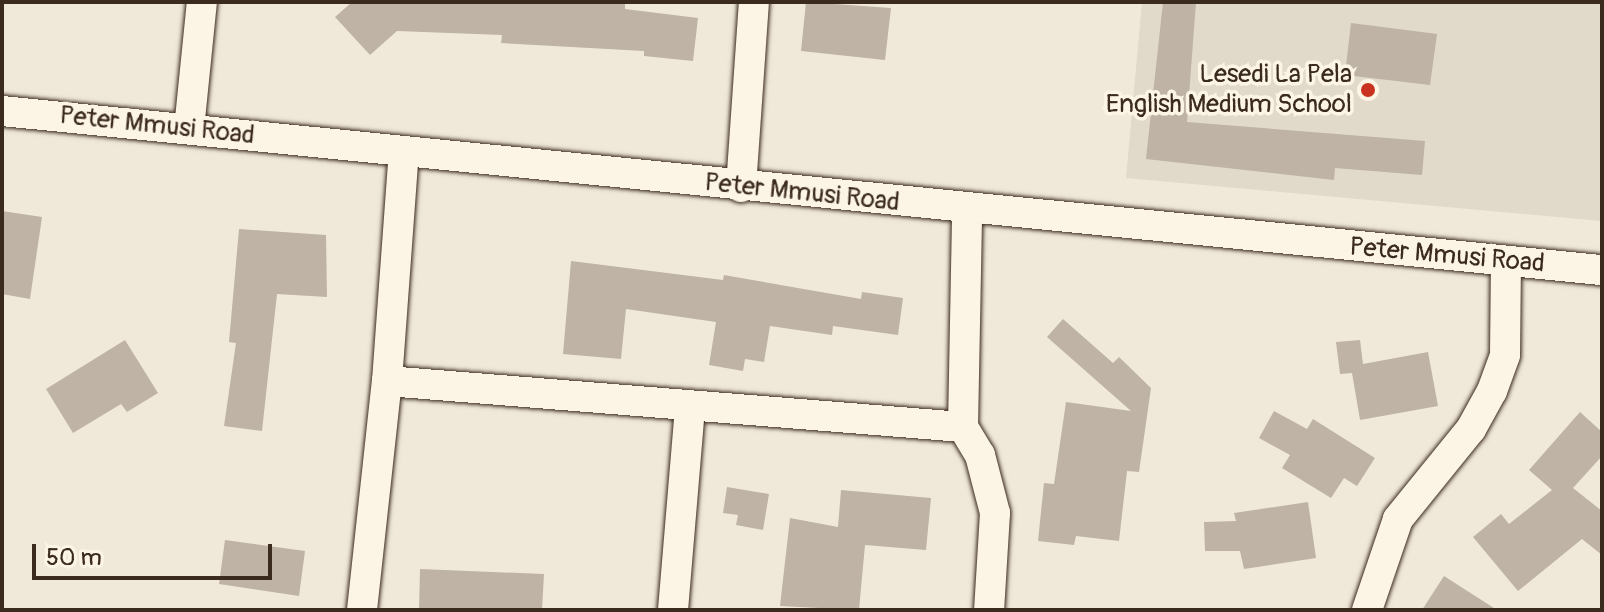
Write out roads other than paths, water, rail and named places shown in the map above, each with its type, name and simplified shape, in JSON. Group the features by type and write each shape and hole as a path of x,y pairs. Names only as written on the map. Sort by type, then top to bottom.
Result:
{"street":[{"path":"189,129 202,2"},
{"path":"741,187 754,2"},
{"name":"Peter Mmusi Road","path":"2,111 967,210 1602,270"},
{"path":"362,610 387,381 404,152"},
{"path":"967,210 963,427 980,455 995,513 989,610"},
{"path":"1367,610 1398,519 1471,429 1492,391 1505,355 1506,261"},
{"path":"387,381 690,409 963,427"},
{"path":"673,610 690,409"}],"place":[{"name":"Lesedi La Pela English Medium School","path":"1368,90"}]}
